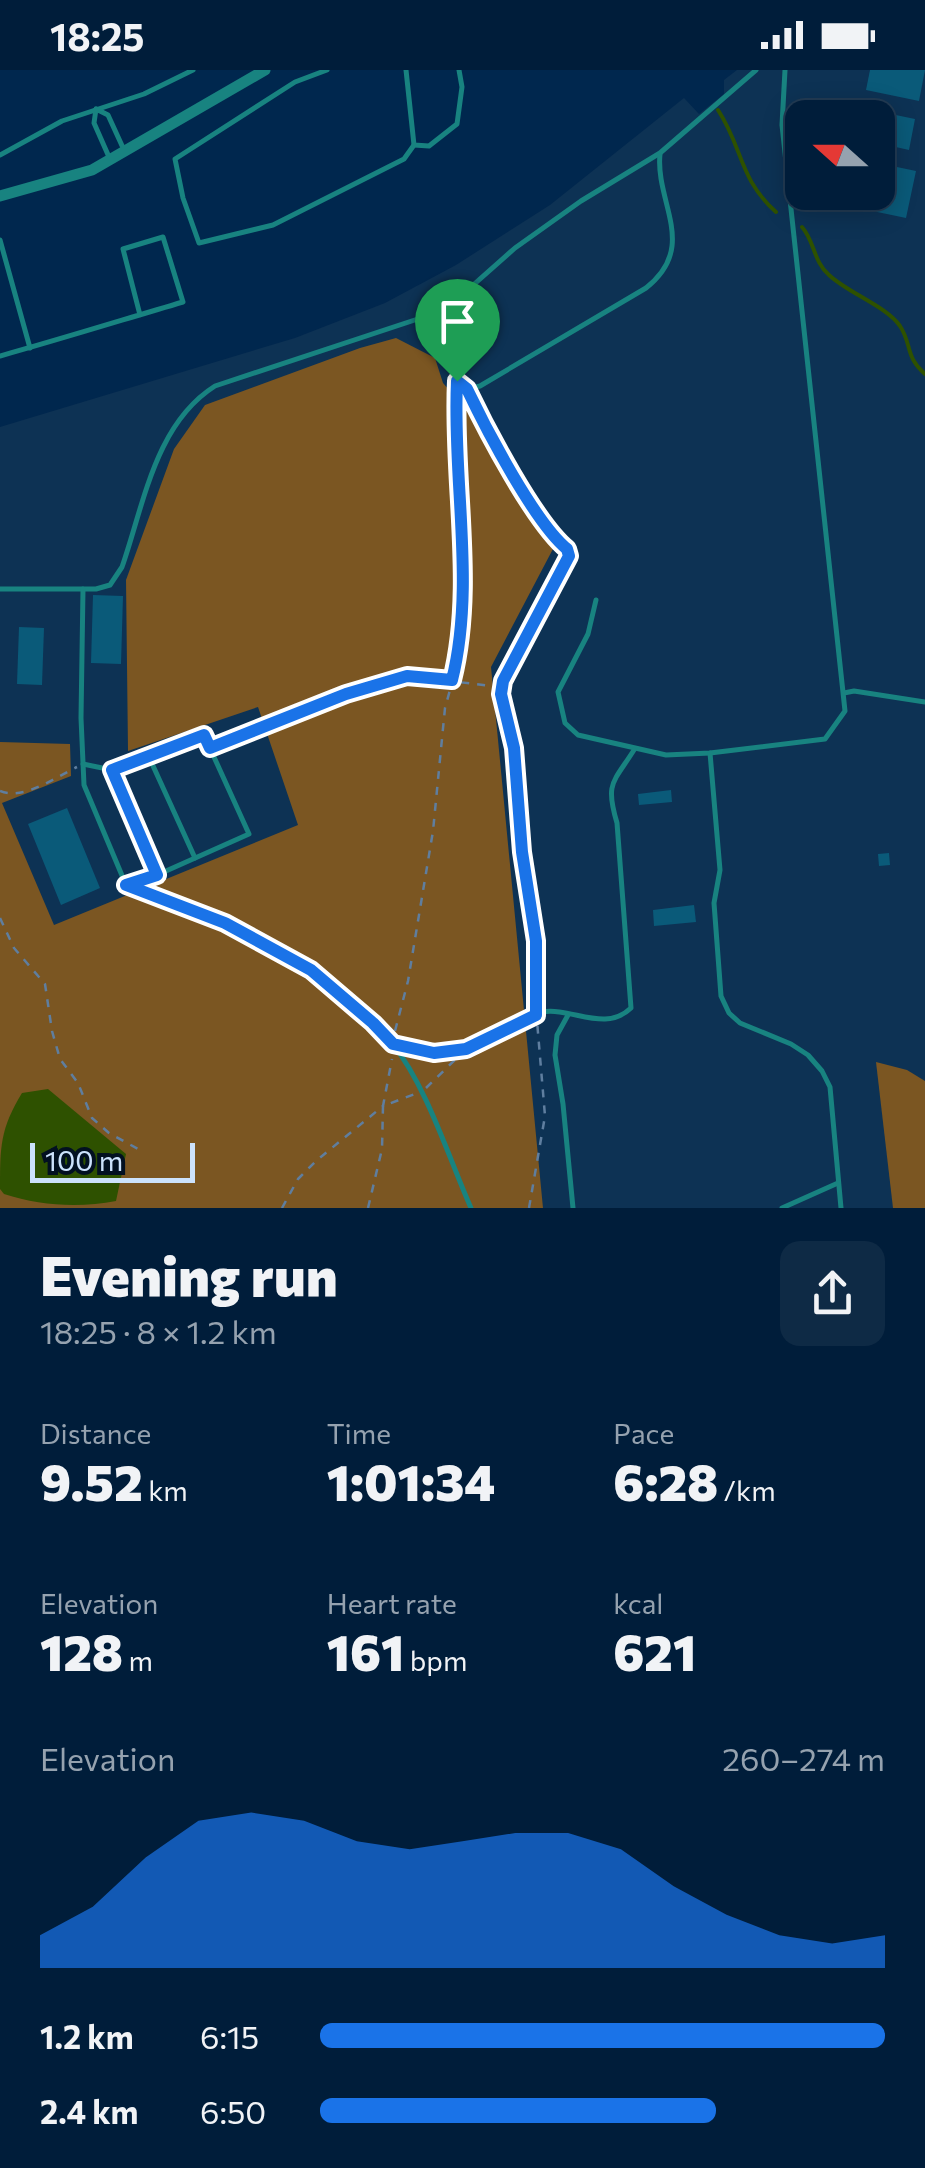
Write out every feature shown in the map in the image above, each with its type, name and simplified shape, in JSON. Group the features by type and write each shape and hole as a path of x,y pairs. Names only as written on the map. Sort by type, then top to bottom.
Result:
{"street":[{"path":"0,196 67,178 110,161 265,70"}],"lane":[{"path":"0,155 62,121 144,94 193,70"},
{"path":"328,70 295,82 175,159 183,198 199,243 272,225 404,159 414,145 406,70"},
{"path":"414,145 429,146 457,124 462,86 459,70"},
{"path":"0,589 83,589 110,585 122,567 166,437 194,399 215,386 446,310 514,248 660,153 756,70"},
{"path":"596,600 588,634 558,692 565,723 578,735 666,755 710,753 825,739 846,712 785,159 782,125 786,70"},
{"path":"96,109 108,114 126,152"},
{"path":"96,109 94,123 110,161"},
{"path":"446,310 450,363 457,381 467,389 480,386 659,278 666,266 674,221 659,178 660,153"},
{"path":"0,356 30,348 140,315 183,302 163,236 122,249 140,315"},
{"path":"0,240 3,267 30,348"},
{"path":"83,589 84,785 126,885 242,931 311,970 373,1023 393,1044 420,1092 471,1208"},
{"path":"843,693 925,702"},
{"path":"83,764 112,770 204,735 250,834 126,885"},
{"path":"393,1044 434,1053 466,1049 541,1012 602,1020 623,1016 631,1008 617,823 608,795 634,750"},
{"path":"710,753 720,870 714,903 720,996 729,1013 740,1022 791,1044 822,1071 830,1087 840,1208"},
{"path":"148,756 195,858"},
{"path":"112,770 157,875"},
{"path":"568,1015 557,1035 554,1055 573,1208"},
{"path":"782,1208 838,1183"}],"path":[{"path":"368,1208 382,1149 383,1106 433,832 445,708 463,605 454,428 457,381"},
{"path":"467,389 535,510 569,556 503,681 501,694 514,748 522,852 532,904 545,1116 528,1208"},
{"path":"210,748 361,689 407,676 492,686 501,694"},
{"path":"0,791 8,794 33,788 83,764"},
{"path":"0,918 14,948 45,984 60,1058 78,1083 92,1118 108,1133 140,1150"},
{"path":"282,1208 298,1179 316,1160 383,1106 420,1092 466,1049"}],"shaded area":[{"path":"737,70 925,70 925,1208 0,1208 0,427 295,338 385,303 456,265 550,205 684,98 699,114 724,94 724,80"},
{"path":"396,338 435,358 443,383 480,426 554,547 491,667 543,1208 0,1208 0,742 70,744 71,776 2,803 54,925 298,825 258,707 128,751 126,580 174,449 205,405"},
{"path":"876,1062 907,1070 925,1081 925,1208 893,1208"},
{"path":"48,1089 126,1154 116,1201 88,1205 46,1203 4,1194 0,1189 0,1161 9,1117 22,1093"}],"building":[{"path":"870,70 925,70 919,101 866,90"},
{"path":"895,115 915,119 909,150 895,147"},
{"path":"895,167 916,171 906,218 868,210 895,210"},
{"path":"93,595 123,596 121,664 91,663"},
{"path":"19,627 44,628 42,685 17,684"},
{"path":"671,790 672,802 639,805 638,794"},
{"path":"67,808 100,888 61,905 28,824"},
{"path":"889,853 890,865 879,866 878,854"},
{"path":"694,905 696,922 654,926 653,910"}],"waterway":[{"path":"718,110 748,175 776,212"},
{"path":"802,227 829,275 886,312 900,326 914,362 925,374"}],"route":[{"path":"457,381 467,389 535,510 569,556 503,681 501,694 514,748 522,852 532,904 536,1015 466,1049 434,1053 393,1044 311,970 259,939 126,885 157,875 112,770 204,735 210,748 346,694 407,676 452,680 463,605 454,428 457,381"}]}
